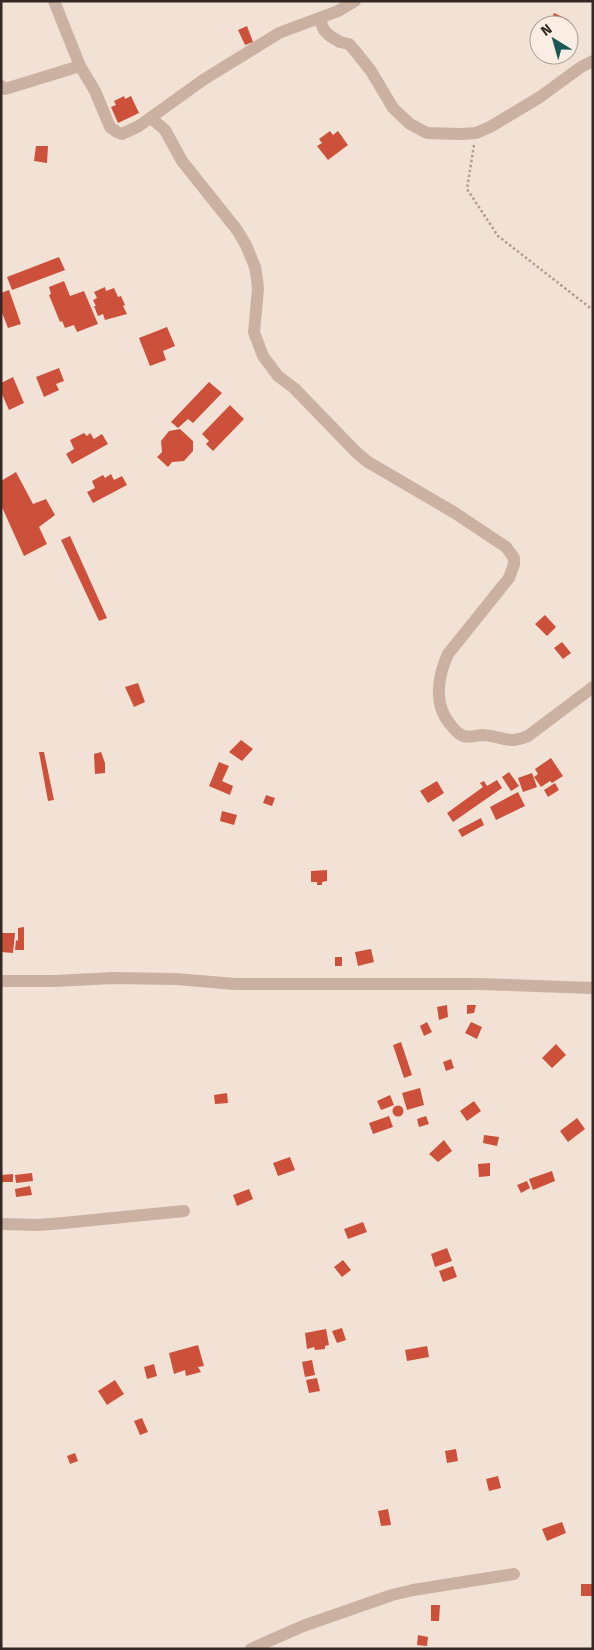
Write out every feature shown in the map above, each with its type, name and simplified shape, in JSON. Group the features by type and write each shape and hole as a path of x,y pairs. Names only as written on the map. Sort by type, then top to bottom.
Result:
{"street":[{"path":"54,1 80,66 95,91 110,127 122,134 151,118 204,80 279,33 338,12 355,1"},
{"path":"318,18 324,30 336,39 348,44 356,52 393,108 410,124 427,133 476,133 514,114 581,67 593,62"},
{"path":"1,86 5,89 80,66"},
{"path":"151,118 165,130 182,161 237,230 246,245 255,267 258,289 254,332 262,356 273,370 294,388 368,462 455,513 506,548 514,558 509,578 448,654 441,669 440,706 446,720 454,730 462,735 471,737 483,735 510,741 519,740 528,736 593,687"},
{"path":"1,981 113,978 176,979 235,984 478,984 593,988"},
{"path":"1,1224 38,1225 184,1211"},
{"path":"251,1649 303,1626 392,1595 514,1574"}],"path":[{"path":"476,133 467,189 498,236 593,310"}],"building":[{"path":"247,26 253,42 245,45 238,30"},
{"path":"124,96 125,99 131,96 139,113 118,123 111,107 116,105 114,101"},
{"path":"330,131 333,135 338,131 348,145 328,160 317,146 322,143 319,139"},
{"path":"36,146 48,146 47,163 34,161"},
{"path":"59,257 65,270 12,290 7,277"},
{"path":"64,281 70,296 84,291 98,324 77,332 74,325 65,328 62,321 60,322 49,295 51,294 49,287"},
{"path":"105,287 106,291 114,288 118,297 121,296 127,314 105,320 103,314 98,316 93,300 97,298 94,292"},
{"path":"9,290 21,324 8,328 1,310 1,293"},
{"path":"167,327 175,346 163,351 166,360 150,366 139,338"},
{"path":"59,368 64,381 56,384 59,390 44,397 36,377"},
{"path":"13,377 24,403 9,410 1,392 1,383"},
{"path":"209,382 222,393 193,423 188,419 178,428 171,422"},
{"path":"230,405 244,419 213,451 206,444 209,441 202,434"},
{"path":"180,429 193,441 193,451 184,461 172,462 168,467 157,457 162,452 161,441 169,431"},
{"path":"84,433 87,436 90,433 94,439 102,434 108,444 72,464 66,454 74,449 70,440"},
{"path":"16,472 33,504 46,499 55,515 39,527 47,544 24,556 1,505 1,481"},
{"path":"111,474 114,480 122,476 127,485 93,503 87,492 95,488 92,481 103,475 105,478"},
{"path":"70,536 107,618 99,621 61,540"},
{"path":"545,615 556,627 547,636 535,624"},
{"path":"562,642 571,653 563,659 554,648"},
{"path":"138,683 145,702 134,707 125,687"},
{"path":"241,740 253,749 242,761 229,752"},
{"path":"39,752 44,752 54,800 48,801"},
{"path":"101,752 105,763 105,773 95,774 94,754"},
{"path":"551,758 563,776 541,787 534,777 538,774 535,769"},
{"path":"219,762 229,766 222,781 233,786 230,795 209,786"},
{"path":"509,772 519,786 511,791 502,777"},
{"path":"532,773 537,787 523,792 518,778"},
{"path":"497,780 502,788 453,822 447,813 483,787 480,783 484,781 487,786"},
{"path":"437,781 444,793 428,803 420,791"},
{"path":"555,783 559,790 548,797 544,790"},
{"path":"518,792 525,806 496,820 490,807"},
{"path":"266,795 275,798 272,806 263,803"},
{"path":"222,811 237,815 234,825 220,821"},
{"path":"481,818 484,825 462,837 458,830"},
{"path":"327,870 327,881 322,882 322,885 317,885 317,882 311,882 311,871"},
{"path":"24,927 24,950 15,950 16,940 18,941 18,928"},
{"path":"1,933 15,933 13,953 1,952"},
{"path":"371,949 374,962 358,966 355,952"},
{"path":"335,957 342,957 342,966 335,966"},
{"path":"447,1005 448,1017 439,1020 437,1007"},
{"path":"467,1005 476,1005 474,1013 467,1014"},
{"path":"427,1022 432,1032 424,1036 420,1026"},
{"path":"471,1022 482,1027 477,1039 465,1033"},
{"path":"401,1042 412,1075 404,1078 393,1045"},
{"path":"556,1044 566,1055 552,1068 542,1058"},
{"path":"451,1059 454,1068 446,1071 443,1062"},
{"path":"420,1088 424,1105 407,1110 402,1093"},
{"path":"227,1093 228,1103 215,1104 214,1095"},
{"path":"390,1095 394,1105 381,1110 377,1101"},
{"path":"474,1101 481,1111 467,1121 460,1111"},
{"path":"396,1106 400,1106 403,1111 402,1115 396,1116 393,1113 393,1109"},
{"path":"389,1116 393,1127 373,1134 369,1123"},
{"path":"426,1116 429,1124 419,1127 417,1119"},
{"path":"577,1118 585,1129 568,1142 560,1131"},
{"path":"484,1135 499,1137 497,1146 483,1143"},
{"path":"444,1140 452,1151 438,1162 429,1154"},
{"path":"290,1157 295,1170 278,1176 273,1163"},
{"path":"490,1163 490,1176 479,1177 478,1164"},
{"path":"552,1171 555,1181 533,1190 529,1179"},
{"path":"32,1173 33,1181 16,1183 15,1175"},
{"path":"13,1174 13,1182 1,1182 1,1175"},
{"path":"527,1181 530,1188 521,1193 517,1185"},
{"path":"30,1186 32,1195 16,1197 15,1189"},
{"path":"249,1189 253,1199 237,1206 233,1195"},
{"path":"363,1222 367,1232 348,1239 344,1229"},
{"path":"447,1248 452,1261 435,1267 431,1254"},
{"path":"343,1260 351,1270 342,1277 334,1267"},
{"path":"453,1266 457,1277 443,1282 439,1271"},
{"path":"342,1328 346,1340 337,1343 332,1331"},
{"path":"326,1329 329,1345 325,1346 325,1349 315,1350 314,1347 307,1349 305,1333"},
{"path":"198,1345 204,1366 198,1367 201,1372 186,1376 185,1370 174,1374 169,1353"},
{"path":"427,1346 429,1357 407,1361 405,1350"},
{"path":"312,1360 315,1375 305,1377 302,1362"},
{"path":"154,1364 157,1376 147,1379 144,1367"},
{"path":"317,1378 320,1391 309,1393 306,1380"},
{"path":"115,1380 124,1394 107,1405 98,1391"},
{"path":"142,1418 148,1432 140,1435 134,1421"},
{"path":"456,1449 458,1461 447,1463 445,1451"},
{"path":"75,1453 78,1461 70,1464 67,1456"},
{"path":"498,1476 501,1488 489,1491 486,1479"},
{"path":"388,1509 391,1525 381,1526 378,1511"},
{"path":"562,1522 566,1533 547,1541 542,1529"},
{"path":"581,1584 593,1584 593,1596 581,1596"},
{"path":"431,1605 440,1605 439,1621 431,1621"},
{"path":"418,1635 428,1637 427,1646 417,1645"}]}
